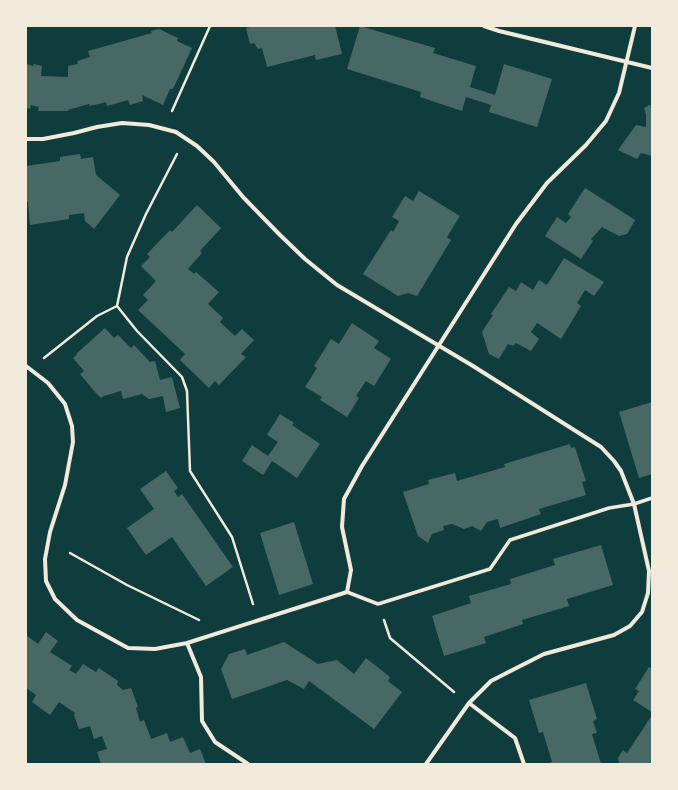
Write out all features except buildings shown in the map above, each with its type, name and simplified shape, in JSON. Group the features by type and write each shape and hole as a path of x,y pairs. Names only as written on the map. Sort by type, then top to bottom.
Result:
{"street":[{"path":"484,26 652,68"},
{"path":"347,592 351,570 342,527 344,499 362,466 440,346 516,224 548,183 586,145 606,122 619,93 635,26"},
{"path":"26,139 43,139 97,127 122,124 149,125 176,132 197,146 214,162 243,196 305,259 337,284 440,346 601,447 621,471 634,504 649,571 649,590 642,612 630,626 614,635 544,654 491,681 469,703 426,764"},
{"path":"26,366 48,383 65,404 72,426 74,442 44,559 46,581 55,599 77,620 128,648 155,649 187,643 347,592 378,604 490,569 510,540 609,508 634,504 652,498"},
{"path":"187,643 201,677 202,721 215,742 248,764"},
{"path":"469,703 515,738 524,764"}],"path":[{"path":"117,306 127,257 146,214 180,148 170,115 210,26"},
{"path":"31,370 45,357 98,316 117,306"},
{"path":"117,306 137,331 182,377 187,391 190,471 232,537 258,621"},
{"path":"70,553 127,585 201,621 213,635"},
{"path":"390,638 444,684"}]}
